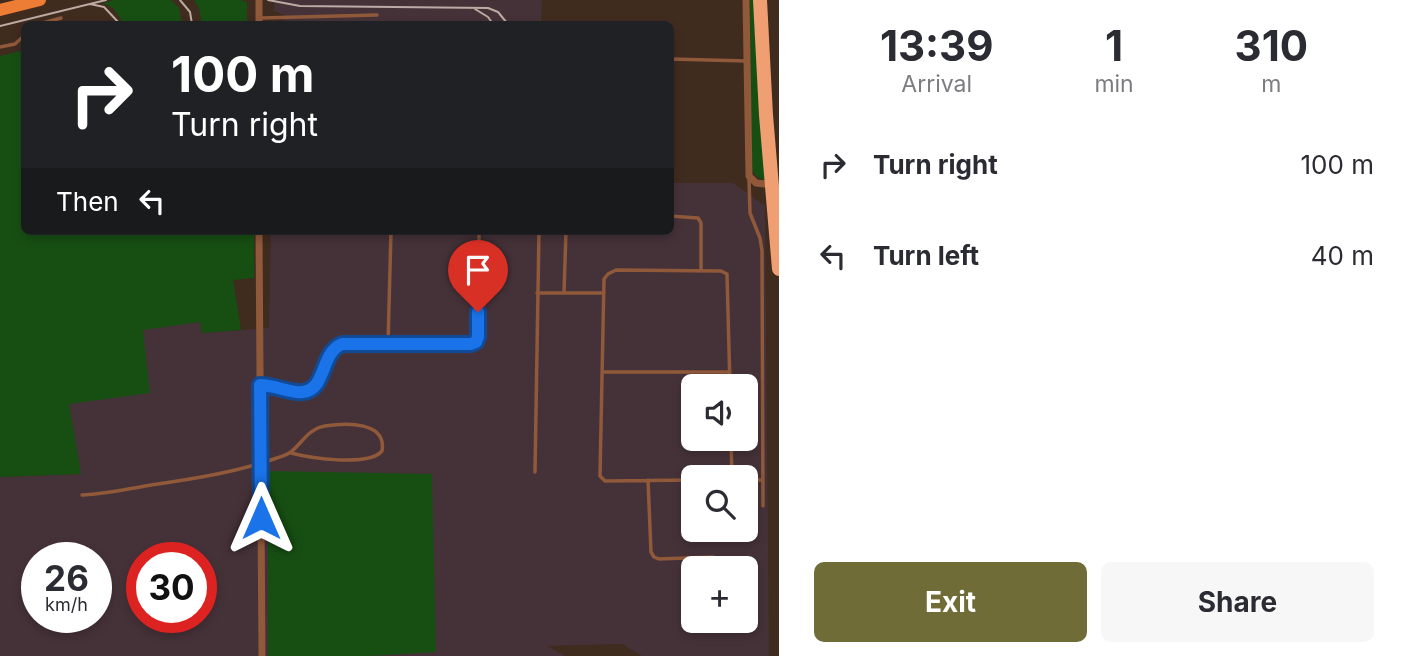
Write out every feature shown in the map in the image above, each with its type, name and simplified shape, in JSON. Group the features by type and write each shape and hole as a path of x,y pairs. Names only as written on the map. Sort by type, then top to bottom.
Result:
{"highway":[{"path":"760,0 766,115 779,269"}],"main road":[{"path":"0,10 40,0"}],"street":[{"path":"259,0 259,21"},
{"path":"746,0 749,176 756,183 765,184"},
{"path":"259,235 262,656"}],"lane":[{"path":"259,21 377,15"},
{"path":"54,21 61,18"},
{"path":"0,47 15,44 21,39"},
{"path":"674,59 747,61"},
{"path":"749,176 750,213 762,251 763,506"},
{"path":"674,216 694,216 701,223 701,271"},
{"path":"388,344 391,235"},
{"path":"535,472 539,235"},
{"path":"564,293 566,235"},
{"path":"260,385 274,385 299,393 309,391 316,386 331,352 342,344 476,342 480,236"},
{"path":"602,372 730,372 727,274 722,271 616,270 604,279 604,293 602,372 600,476 605,481 681,480"},
{"path":"537,293 604,293"},
{"path":"82,495 198,478 260,463 291,453 308,434 320,427 338,425 373,428 379,432 383,444 382,451 372,458 311,459 291,453"},
{"path":"648,480 651,551 654,557 659,559 681,559"},
{"path":"758,480 763,480"}],"shaded area":[{"path":"274,0 542,0 541,21 284,21 284,15 274,11"},
{"path":"674,183 733,183 765,206 769,656 642,656 622,644 547,646 565,656 0,656 0,477 81,474 68,404 143,329 200,322 203,333 269,328 271,235 674,235"}],"green space":[{"path":"114,0 171,0 179,8 181,21 122,21 113,8 103,3"},
{"path":"194,0 240,0 247,2 247,21 201,21"},
{"path":"750,0 756,0 765,181 755,175 751,167"},
{"path":"21,51 21,235 254,235 254,278 233,280 241,330 202,333 200,322 143,330 150,393 69,404 81,474 0,477 0,56"},
{"path":"268,471 432,474 436,652 370,656 268,656"}],"tram line":[{"path":"0,26 106,0"},
{"path":"180,0 190,12 192,21"},
{"path":"268,0 300,6 488,8 498,12 505,21"},
{"path":"90,4 104,7 117,21"},
{"path":"475,9 491,21"}],"route":[{"path":"261,518 260,385 274,385 299,393 309,391 316,386 331,352 342,344 471,344 476,342 478,337 478,312"}]}
